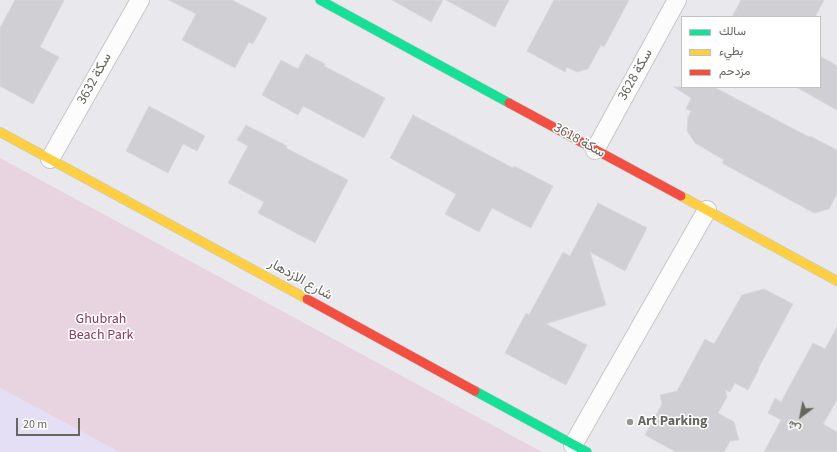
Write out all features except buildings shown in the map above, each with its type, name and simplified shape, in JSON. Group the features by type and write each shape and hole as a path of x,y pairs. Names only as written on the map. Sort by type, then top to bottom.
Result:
{"street":[{"name":"سكة 3632","path":"50,159 140,0"},
{"name":"سكة 3618","path":"320,0 836,280"},
{"name":"سكة 3628","path":"596,150 677,0"},
{"name":"شارع الازدهار","path":"0,132 580,448"},
{"path":"580,448 707,210"}],"green space":[{"name":"Ghubrah Beach Park","path":"0,158 542,452 119,452 0,388"}],"sand":[{"path":"0,388 119,452 0,452"}],"traffic: fast":[{"path":"320,0 509,103"},
{"path":"475,391 587,452"}],"traffic: slow":[{"path":"0,132 307,299"},
{"path":"681,196 837,281"}],"traffic: jam":[{"path":"509,103 681,196"},
{"path":"307,299 475,391"}],"place":[{"name":"Art Parking","path":"630,422"}]}
